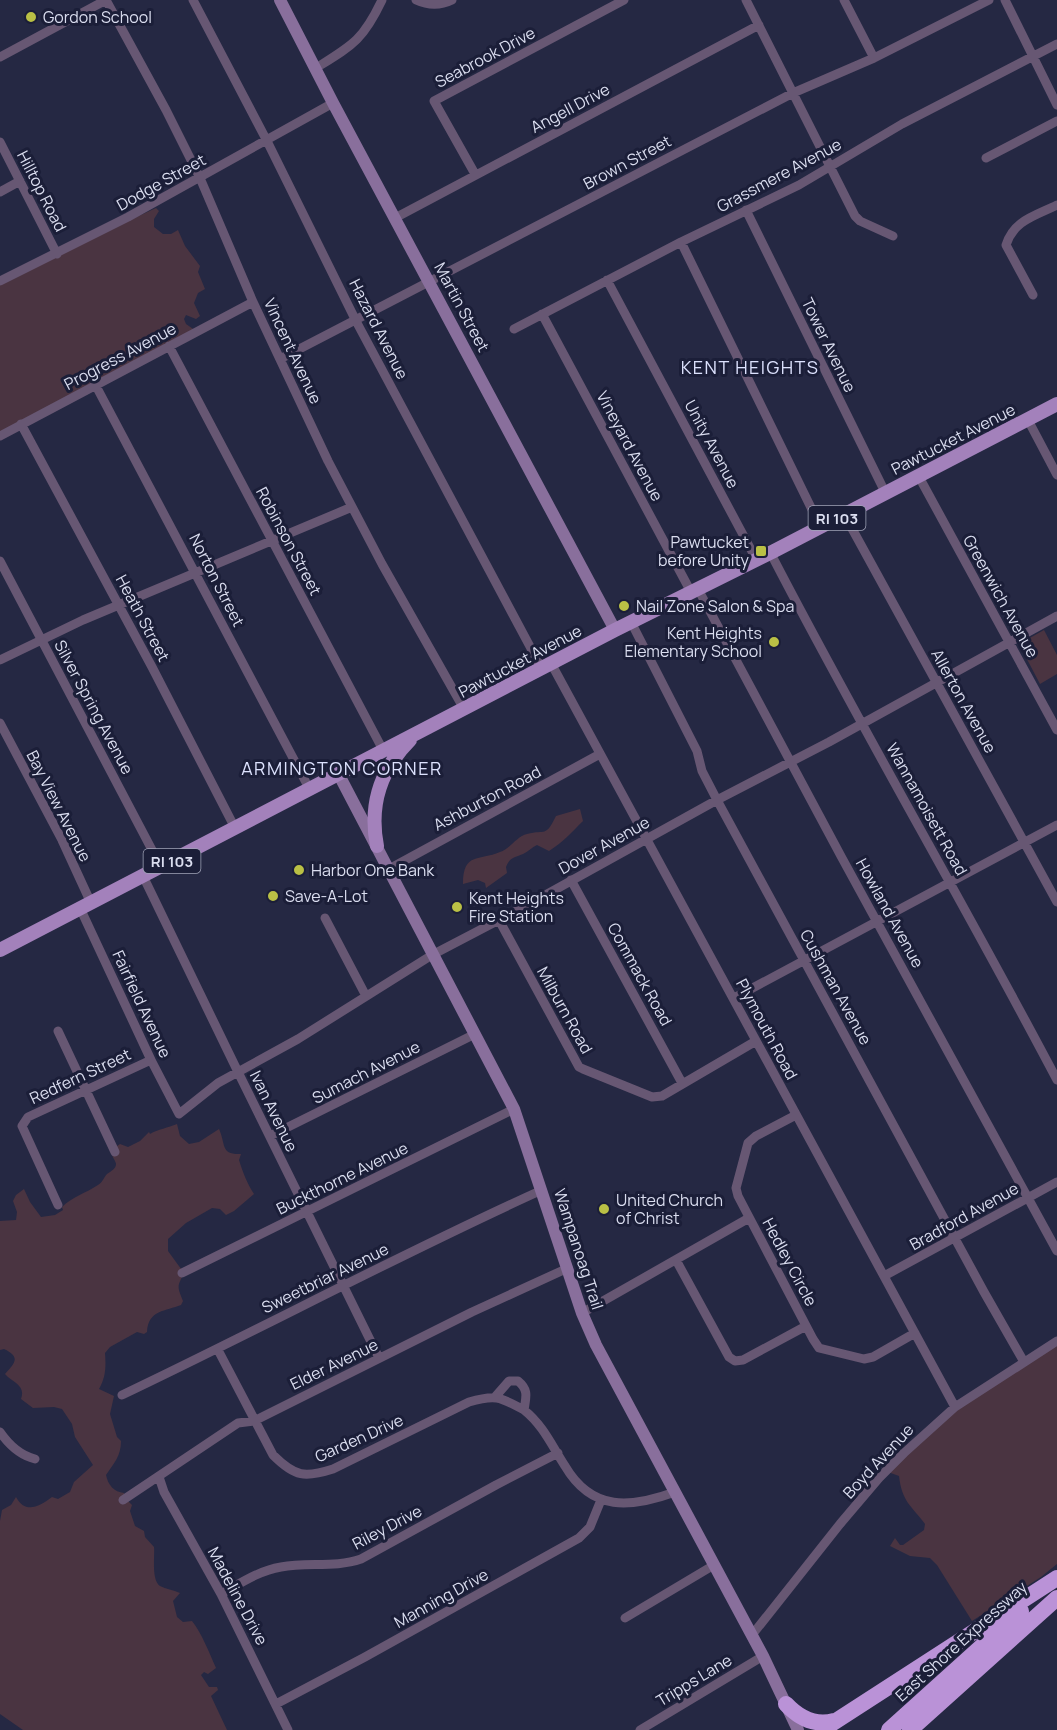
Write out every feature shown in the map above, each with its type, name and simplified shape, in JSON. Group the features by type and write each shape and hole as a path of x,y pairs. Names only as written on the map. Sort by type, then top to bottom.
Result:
{"highway":[{"path":"822,1730 1057,1578"},
{"name":"East Shore Expressway","path":"889,1730 1057,1578"},
{"name":"East Shore Expressway","path":"910,1730 1057,1598"},
{"path":"786,1704 798,1715 815,1722 828,1723 840,1718"}],"main road":[{"name":"Martin Street","path":"280,0 615,630"},
{"name":"Pawtucket Avenue","path":"2,945 85,906 615,630 1057,404"},
{"path":"377,846 375,813 381,782 392,761 416,734"},
{"name":"Wampanoag Trail","path":"339,775 514,1109 582,1313 602,1357 752,1635 798,1730"}],"street":[{"path":"0,57 106,0"},
{"name":"Vincent Avenue","path":"106,0 200,178 253,302 282,358 301,406 382,564 464,709"},
{"name":"Hazard Avenue","path":"193,0 267,141 356,321 547,667"},
{"path":"316,68 349,48 360,37 382,0"},
{"path":"416,0 435,5 452,0"},
{"name":"Seabrook Drive","path":"475,174 434,101 624,0"},
{"path":"746,0 855,216 860,221 893,236"},
{"path":"844,0 874,58"},
{"name":"Brown Street","path":"282,358 793,93 874,58 989,0"},
{"path":"1005,0 1057,105"},
{"name":"Angell Drive","path":"395,218 759,25"},
{"name":"Grassmere Avenue","path":"514,329 831,166 902,124 1057,44"},
{"name":"Dodge Street","path":"0,281 57,254 200,178 333,103"},
{"path":"986,158 1057,121"},
{"name":"Hilltop Road","path":"0,142 57,254"},
{"path":"0,192 20,181"},
{"path":"1033,295 1006,245 1016,225 1057,205"},
{"name":"Tower Avenue","path":"746,210 885,492"},
{"path":"681,243 820,526"},
{"name":"Unity Avenue","path":"607,280 756,559"},
{"name":"Progress Avenue","path":"0,436 253,302"},
{"name":"Vineyard Avenue","path":"542,314 695,590"},
{"name":"Robinson Street","path":"169,346 383,750"},
{"name":"Norton Street","path":"96,386 310,790"},
{"path":"1028,420 1057,475"},
{"name":"Heath Street","path":"21,424 120,606 235,828"},
{"name":"Greenwich Avenue","path":"918,475 1057,730"},
{"path":"0,660 42,639 196,572 352,507"},
{"name":"Allerton Avenue","path":"844,514 1057,902"},
{"name":"Wannamoisett Road","path":"770,552 810,630 951,883 1057,1080"},
{"name":"Silver Spring Avenue","path":"0,561 161,867"},
{"name":"Howland Avenue","path":"695,590 1057,1251"},
{"name":"Dover Avenue","path":"177,1112 179,1114 210,1088 298,1039 432,955 1057,616"},
{"name":"Cushman Avenue","path":"631,622 698,751 702,771 717,800 1024,1362"},
{"name":"Plymouth Road","path":"547,667 600,754 955,1407"},
{"name":"Bay View Avenue","path":"0,723 62,840 85,906"},
{"name":"Ashburton Road","path":"389,868 600,754"},
{"path":"734,999 1057,825"},
{"name":"Ivan Avenue","path":"143,876 379,1358"},
{"name":"Commack Road","path":"571,880 682,1083"},
{"name":"Fairfield Avenue","path":"85,906 151,1060 177,1112"},
{"path":"324,918 366,996"},
{"name":"Milburn Road","path":"499,920 579,1067 652,1097 662,1096 756,1041"},
{"path":"58,1031 115,1152"},
{"name":"Sumach Avenue","path":"270,1136 475,1034"},
{"name":"Redfern Street","path":"58,1205 22,1126 24,1122 28,1117 151,1060"},
{"name":"Buckthorne Avenue","path":"182,1273 514,1109"},
{"name":"Hedley Circle","path":"796,1115 756,1136 748,1143 736,1188 749,1218 806,1326 819,1348 864,1359 873,1358 915,1333"},
{"name":"Bradford Avenue","path":"884,1276 1057,1182"},
{"name":"Sweetbriar Avenue","path":"122,1395 218,1350 485,1215 542,1190"},
{"path":"582,1313 749,1218"},
{"path":"676,1260 729,1357 735,1361 743,1360 806,1326"},
{"name":"Elder Avenue","path":"123,1500 238,1424 254,1421 472,1312 568,1268"},
{"name":"Boyd Avenue","path":"752,1635 879,1478 922,1436 955,1407 1057,1341"},
{"name":"Garden Drive","path":"218,1350 273,1455 285,1467 296,1473 311,1476 333,1469 469,1402 495,1397 509,1381 518,1381 524,1386 527,1392 524,1410"},
{"path":"495,1397 524,1410 535,1419 574,1480 601,1500 632,1504 675,1492"},
{"path":"0,1432 10,1445 25,1456 34,1459"},
{"name":"Riley Drive","path":"221,1594 257,1573 270,1569 283,1566 342,1564 361,1559 558,1453"},
{"name":"Madeline Drive","path":"159,1477 164,1492 221,1594 288,1730"},
{"name":"Manning Drive","path":"276,1704 579,1538 590,1527 601,1500"},
{"path":"625,1618 714,1565"},
{"name":"Tripps Lane","path":"640,1730 763,1656"}],"shaded area":[{"path":"156,208 159,211 154,219 154,227 163,234 171,234 178,230 185,246 200,266 198,272 205,289 198,293 194,303 200,316 196,319 186,315 184,319 186,324 196,331 0,435 0,280"},
{"path":"1044,630 1057,655 1057,674 1040,684 1019,644"},
{"path":"580,809 583,821 549,851 537,845 513,858 506,867 507,873 486,888 485,883 478,880 463,884 469,862 504,850 523,835 547,830 556,816"},
{"path":"177,1124 180,1136 189,1144 199,1142 219,1129 227,1150 230,1153 241,1154 239,1160 254,1194 226,1215 220,1209 212,1208 186,1223 168,1239 168,1251 184,1273 179,1287 183,1301 181,1305 154,1315 147,1332 144,1334 137,1332 110,1347 105,1353 105,1371 99,1389 114,1396 110,1414 117,1437 121,1441 118,1455 106,1475 112,1487 124,1493 125,1498 132,1505 130,1511 135,1526 144,1531 145,1537 154,1547 154,1573 157,1583 180,1593 173,1601 177,1617 183,1622 192,1621 205,1643 216,1668 208,1674 204,1672 201,1675 209,1687 217,1687 218,1690 211,1696 227,1730 23,1730 0,1714 0,1521 2,1510 11,1505 16,1497 28,1507 42,1504 52,1497 58,1499 70,1492 74,1482 93,1465 75,1437 72,1424 62,1409 33,1408 21,1399 22,1390 5,1374 15,1360 9,1352 4,1349 0,1350 0,1221 16,1220 17,1212 13,1201 16,1195 24,1189 41,1217 55,1215 63,1210 62,1207 70,1200 100,1184 114,1169 116,1164 112,1155 114,1148 120,1144 128,1147 140,1141 149,1132 150,1134"},
{"path":"1057,1340 1057,1564 1041,1577 972,1621 937,1565 930,1558 910,1556 890,1546 895,1538 900,1545 903,1545 924,1530 925,1524 905,1498 899,1476 888,1472 952,1407"}],"place":[{"name":"Gordon School","path":"31,17"},
{"name":"Pawtucket before Unity","path":"761,551"},
{"name":"Nail Zone Salon & Spa","path":"624,606"},
{"name":"Kent Heights Elementary School","path":"774,642"},
{"name":"Harbor One Bank","path":"299,870"},
{"name":"Save-A-Lot","path":"273,896"},
{"name":"Kent Heights Fire Station","path":"457,907"},
{"name":"United Church of Christ","path":"604,1209"}],"district":[{"name":"KENT HEIGHTS","path":"750,367"},
{"name":"ARMINGTON CORNER","path":"342,768"}]}
